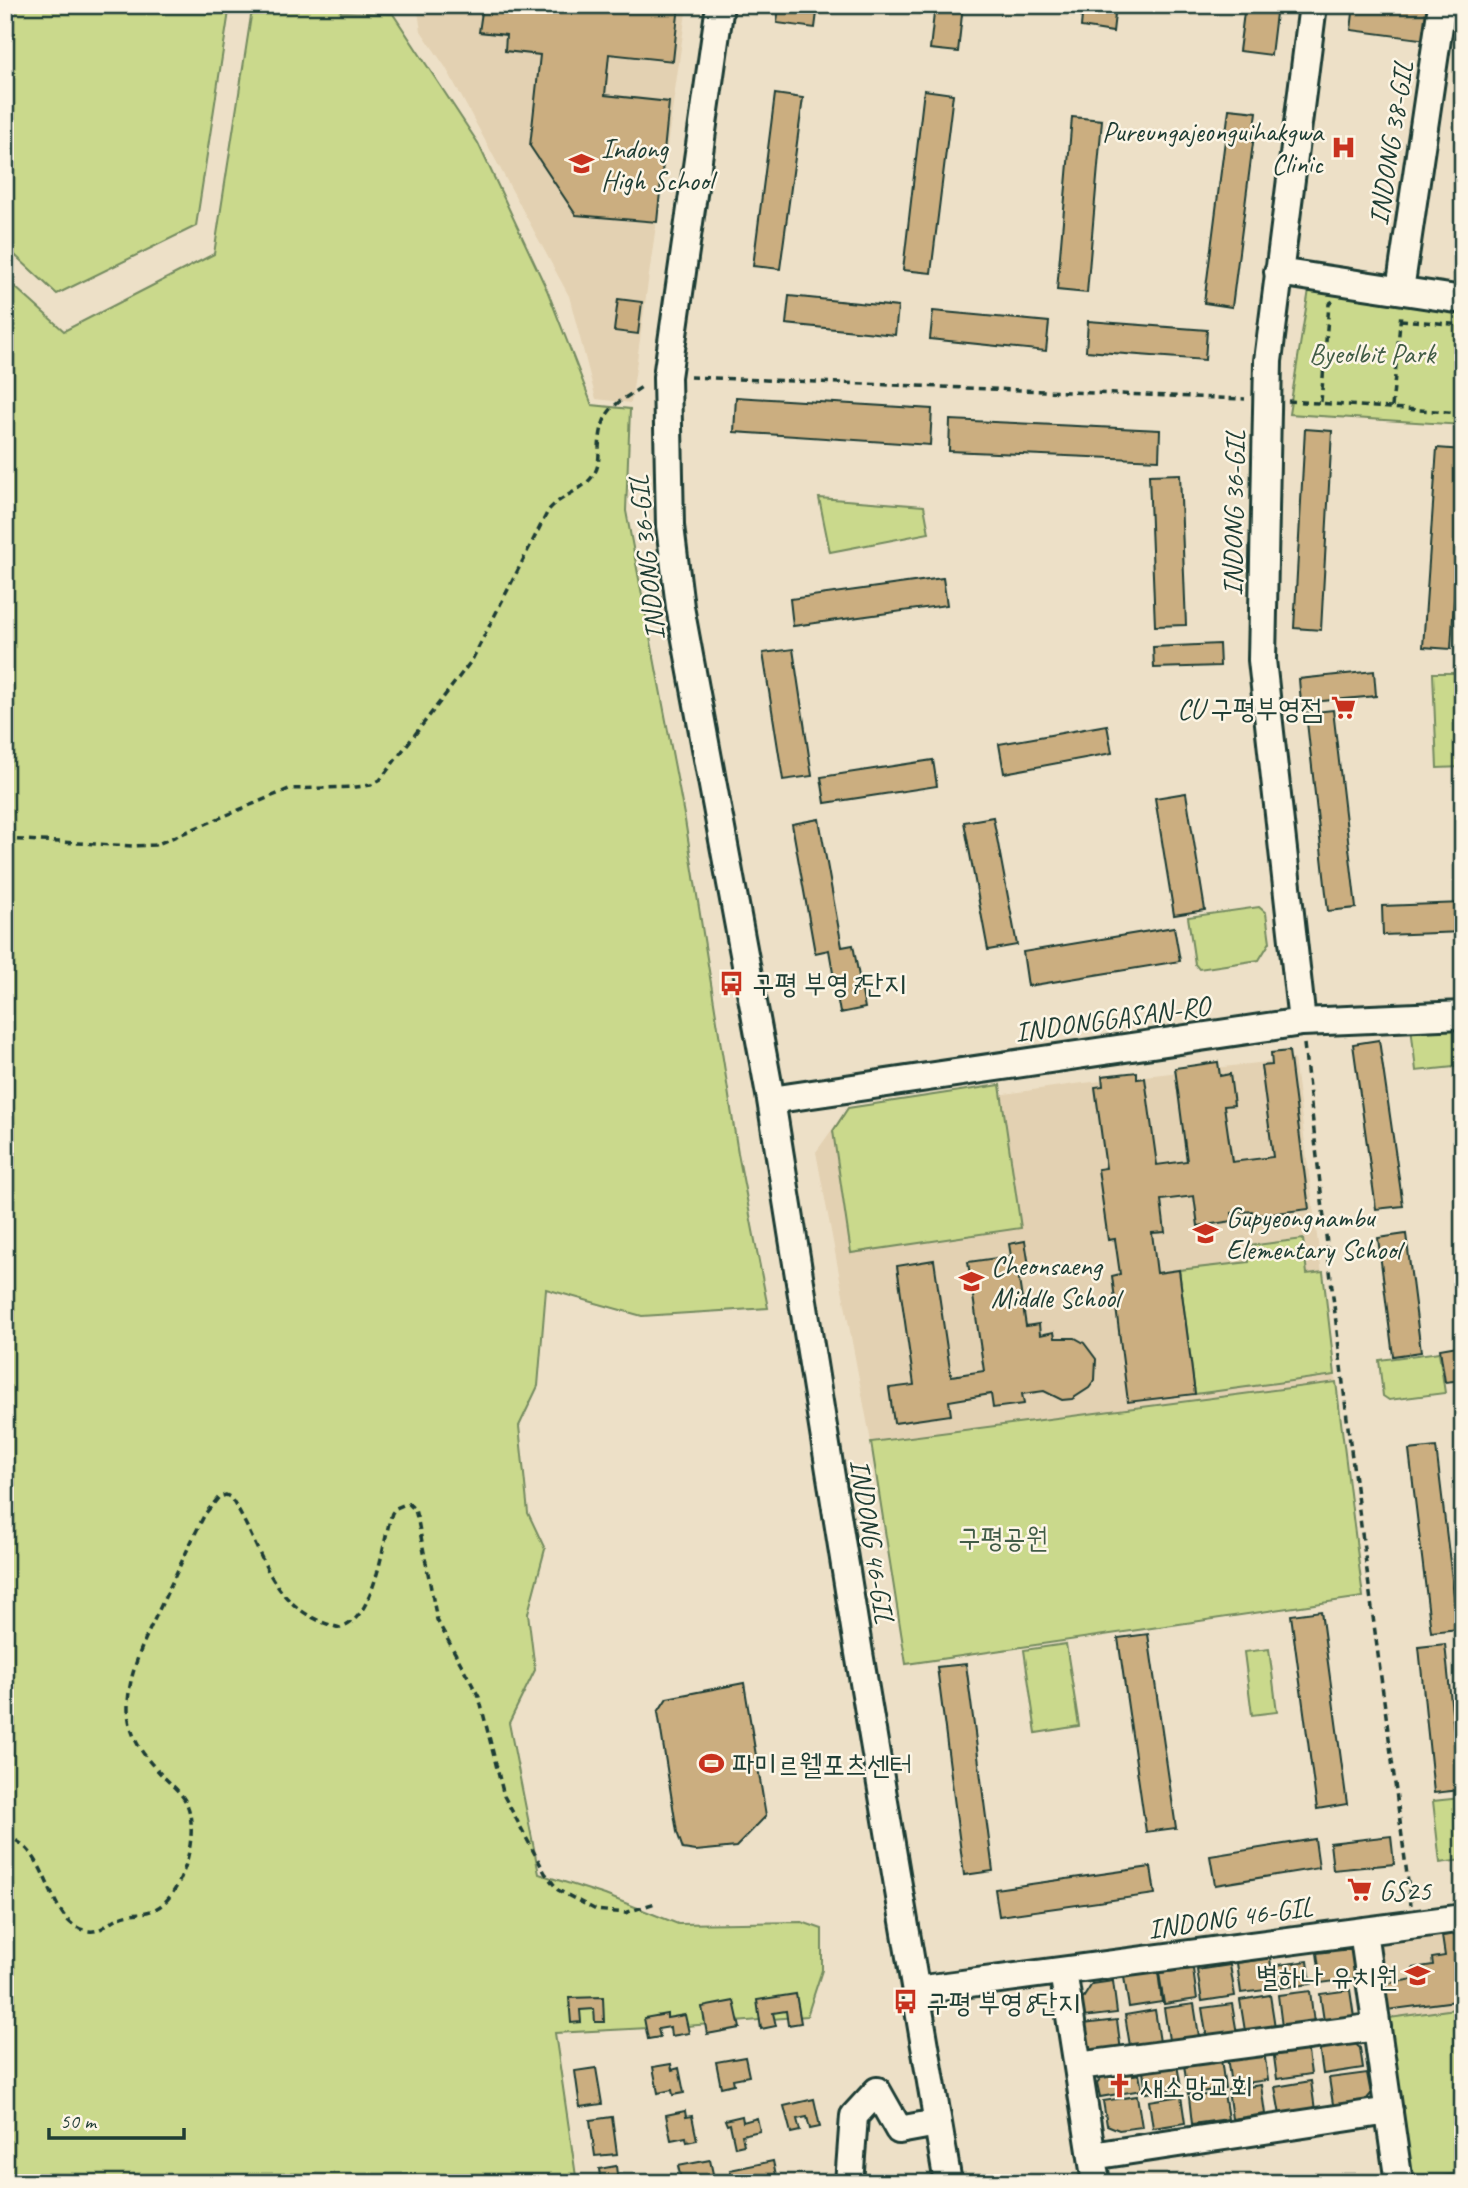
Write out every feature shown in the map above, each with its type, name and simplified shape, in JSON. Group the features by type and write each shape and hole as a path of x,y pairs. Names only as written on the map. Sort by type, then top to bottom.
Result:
{"street":[{"name":"INDONG 36-GIL","path":"719,5 655,381 680,607 771,1100"},
{"name":"INDONG 36-GIL","path":"1302,1022 1262,660 1268,360 1313,5"},
{"name":"INDONG 38-GIL","path":"1401,300 1442,5"},
{"path":"1278,272 1401,300 1463,300"},
{"name":"INDONGGASAN-RO","path":"771,1100 1302,1022 1463,1015"},
{"name":"INDONG 46-GIL","path":"771,1100 856,1639 948,2183"},
{"name":"INDONG 46-GIL","path":"916,1990 1463,1918"},
{"path":"1363,1931 1399,2183"},
{"path":"1063,1971 1096,2183"},
{"path":"1078,2066 1377,2027"},
{"path":"849,2183 854,2116 877,2091 899,2130 937,2123"},
{"path":"1092,2156 1388,2111"}],"path":[{"path":"1321,402 1329,304 1337,299"},
{"path":"1392,407 1401,300"},
{"path":"1401,320 1463,325"},
{"path":"5,839 155,845 289,789 356,787 371,785 380,780 472,660 548,511 558,500 595,474 599,460 601,425 605,415 655,381 1321,402 1463,413"},
{"path":"1302,1022 1348,1427 1413,1924"},
{"path":"5,1836 15,1839 37,1860 55,1901 69,1921 81,1929 91,1932 102,1930 117,1917 157,1909 172,1893 186,1866 190,1816 188,1805 180,1793 142,1755 131,1726 128,1704 142,1647 205,1514 219,1497 230,1497 283,1596 308,1615 340,1628 353,1620 372,1592 392,1513 408,1503 415,1510 418,1521 437,1620 479,1697 504,1796 545,1872 558,1890 596,1910 625,1913 658,1902"}],"shaded area":[{"name":"Indong High School","path":"417,5 687,5 631,403 596,399 569,296 446,68 421,31"},
{"path":"1294,1059 1336,1382 871,1442 816,1152 841,1117 1075,1084"},
{"name":"별하나 유치원","path":"1463,1928 1463,2010 1380,2022 1369,1941"}],"green space":[{"path":"5,5 230,5 196,226 57,294 5,246"},
{"path":"261,5 338,5 341,12 393,14 478,143 547,290 592,405 630,409 626,511 685,820 738,1153 768,1308 642,1316 546,1289 538,1386 519,1426 528,1513 545,1549 528,1613 535,1670 509,1723 539,1874 605,1895 678,1924 802,1922 822,1929 822,1970 807,2016 555,2033 577,2183 5,2183 5,278 64,331 214,254 251,16"},
{"name":"Byeolbit Park","path":"1311,277 1463,296 1463,425 1289,414"},
{"path":"819,498 924,506 929,533 830,552"},
{"path":"1433,673 1463,673 1463,767 1437,768"},
{"path":"1259,907 1266,913 1270,942 1259,960 1199,969 1195,964 1188,917"},
{"path":"1463,1020 1463,1066 1416,1071 1411,1026"},
{"path":"1000,1085 1021,1228 851,1253 833,1131 848,1108"},
{"path":"1303,1239 1307,1274 1323,1272 1335,1375 1195,1394 1179,1270 1249,1262 1248,1246"},
{"path":"1439,1352 1445,1393 1389,1400 1383,1396 1379,1360"},
{"name":"구평공원","path":"1336,1382 1363,1597 906,1664 871,1442"},
{"path":"1066,1644 1079,1726 1036,1733 1024,1650"},
{"path":"1269,1649 1277,1712 1252,1715 1244,1652"},
{"path":"1461,1798 1463,1860 1440,1863 1433,1801"},
{"path":"1463,2008 1463,2173 1419,2179 1410,2167 1389,2018"}],"building":[{"path":"483,5 679,5 673,61 609,54 605,95 669,102 657,222 576,215 530,146 540,55 505,51 506,35 479,32"},
{"path":"779,5 818,5 815,28 777,23"},
{"path":"935,5 963,5 958,52 930,49"},
{"path":"1083,5 1116,5 1113,32 1081,27"},
{"path":"1245,5 1277,5 1271,55 1239,51"},
{"path":"1354,5 1432,5 1427,40 1351,30"},
{"path":"924,90 953,94 931,273 903,270"},
{"path":"775,94 803,98 780,269 753,266"},
{"path":"1229,109 1257,112 1232,307 1204,303"},
{"path":"1072,117 1102,120 1087,293 1057,290"},
{"path":"789,296 898,307 895,335 786,324"},
{"path":"618,299 642,302 638,334 614,331"},
{"path":"933,311 1049,322 1046,351 930,339"},
{"path":"1088,321 1207,330 1205,360 1086,351"},
{"path":"736,397 932,409 930,445 734,432"},
{"path":"950,420 1160,430 1159,460 949,451"},
{"path":"1305,429 1332,431 1321,630 1294,628"},
{"path":"1437,448 1463,450 1451,649 1423,647"},
{"path":"1180,474 1186,625 1155,626 1149,475"},
{"path":"943,578 947,605 793,626 790,599"},
{"path":"1219,644 1220,666 1154,668 1153,647"},
{"path":"793,649 812,776 783,780 763,653"},
{"path":"1374,671 1376,696 1301,703 1299,679"},
{"path":"1333,710 1356,908 1328,911 1306,713"},
{"path":"1107,725 1112,753 1004,773 999,744"},
{"path":"933,760 937,786 825,803 821,777"},
{"path":"1186,793 1205,910 1174,915 1155,798"},
{"path":"993,817 1017,945 988,950 964,822"},
{"path":"819,819 842,947 853,945 865,1008 840,1013 829,950 815,953 792,824"},
{"path":"1463,903 1463,932 1383,935 1382,906"},
{"path":"1174,927 1180,961 1028,986 1023,952"},
{"path":"1379,1040 1403,1206 1376,1209 1353,1044"},
{"path":"1289,1051 1309,1209 1252,1216 1252,1211 1232,1213 1233,1221 1198,1226 1194,1196 1161,1200 1165,1232 1152,1233 1157,1273 1179,1270 1195,1394 1128,1402 1112,1276 1120,1274 1115,1239 1108,1240 1098,1169 1106,1168 1095,1087 1103,1086 1102,1076 1137,1072 1137,1079 1145,1078 1157,1165 1187,1161 1175,1068 1218,1062 1220,1076 1230,1074 1234,1105 1224,1106 1232,1162 1273,1157 1261,1066 1272,1065 1271,1053"},
{"path":"1406,1234 1421,1352 1393,1356 1378,1238"},
{"path":"1025,1241 1030,1272 1018,1273 1026,1326 1039,1324 1040,1335 1054,1332 1055,1338 1075,1338 1084,1343 1096,1359 1095,1380 1089,1388 1072,1399 1062,1400 1044,1391 1022,1394 1024,1404 993,1408 991,1394 949,1401 951,1415 894,1423 889,1388 914,1385 897,1266 934,1260 951,1376 984,1371 968,1262 1011,1256 1009,1244"},
{"path":"1463,1345 1463,1380 1445,1382 1440,1349"},
{"path":"1436,1447 1458,1629 1431,1632 1409,1450"},
{"path":"1321,1611 1347,1804 1317,1809 1291,1615"},
{"path":"1148,1634 1176,1828 1146,1832 1118,1638"},
{"path":"1445,1644 1460,1790 1434,1793 1419,1647"},
{"path":"966,1664 993,1871 964,1875 937,1667"},
{"name":"파미르웰포츠센터","path":"744,1683 766,1816 736,1847 696,1851 683,1849 677,1832 658,1712 667,1698"},
{"path":"1391,1836 1394,1864 1333,1870 1330,1843"},
{"path":"1315,1839 1319,1868 1215,1885 1210,1856"},
{"path":"1151,1867 1155,1894 999,1916 995,1889"},
{"path":"1463,1933 1463,2000 1387,2010 1384,1984 1414,1979 1413,1968 1433,1965 1432,1958 1445,1956 1442,1936"},
{"path":"1351,1949 1356,1953 1359,1978 1321,1983 1317,1953"},
{"path":"1270,1958 1274,1989 1241,1993 1237,1963"},
{"path":"1308,1961 1311,1984 1280,1988 1277,1965"},
{"path":"1230,1965 1235,1996 1202,2001 1197,1970"},
{"path":"1193,1969 1197,1999 1164,2004 1159,1973"},
{"path":"1158,1972 1162,2002 1129,2007 1124,1977"},
{"path":"1113,1981 1117,2013 1084,2017 1082,2000 1092,1984"},
{"path":"1350,1990 1354,2017 1324,2021 1320,1994"},
{"path":"1310,1991 1314,2023 1282,2027 1278,1995"},
{"path":"796,1994 801,2023 788,2025 786,2011 773,2013 776,2026 761,2029 757,2000"},
{"path":"1270,1995 1275,2027 1245,2031 1240,2000"},
{"path":"603,1997 604,2022 595,2022 594,2009 580,2010 581,2022 571,2023 569,1998"},
{"path":"734,2001 740,2028 707,2034 702,2007"},
{"path":"1194,2004 1199,2036 1169,2040 1164,2008"},
{"path":"1232,2004 1237,2034 1207,2039 1202,2008"},
{"path":"1155,2010 1160,2042 1130,2046 1125,2015"},
{"path":"667,2014 667,2018 685,2015 689,2033 671,2036 670,2027 658,2029 660,2037 648,2039 644,2018"},
{"path":"1117,2020 1121,2051 1096,2054 1085,2045 1083,2024"},
{"path":"1352,2041 1360,2048 1363,2068 1323,2074 1319,2045"},
{"path":"1307,2045 1311,2074 1277,2079 1273,2049"},
{"path":"1264,2051 1268,2080 1231,2085 1227,2057"},
{"path":"745,2057 749,2076 733,2079 734,2084 721,2087 716,2062"},
{"path":"1176,2059 1181,2088 1146,2093 1142,2064"},
{"path":"1221,2059 1225,2088 1188,2094 1184,2065"},
{"path":"671,2064 672,2070 679,2068 684,2093 673,2095 672,2090 658,2093 653,2067"},
{"path":"596,2068 602,2104 580,2107 575,2071"},
{"name":"새소망교회","path":"1132,2070 1133,2075 1139,2074 1142,2090 1100,2097 1097,2083 1104,2074"},
{"path":"1367,2073 1371,2094 1360,2107 1334,2111 1329,2078"},
{"path":"1311,2081 1315,2110 1280,2115 1275,2087"},
{"path":"1261,2085 1265,2114 1232,2119 1228,2090"},
{"path":"1224,2093 1228,2119 1192,2124 1189,2097"},
{"path":"1137,2096 1142,2127 1119,2130 1107,2125 1103,2101"},
{"path":"1181,2096 1185,2123 1153,2128 1149,2101"},
{"path":"814,2099 820,2127 810,2129 807,2117 797,2119 800,2131 791,2133 784,2106"},
{"path":"685,2111 686,2117 692,2116 697,2140 687,2142 686,2137 671,2140 666,2115"},
{"path":"742,2116 743,2122 757,2118 760,2131 742,2135 744,2145 735,2147 730,2124 727,2125 725,2120"},
{"path":"612,2117 617,2154 595,2156 590,2120"},
{"path":"710,2160 715,2183 682,2183 678,2166"},
{"path":"773,2161 776,2175 768,2177 769,2183 733,2183 730,2170"},
{"path":"616,2166 618,2183 601,2183 599,2169"}],"place":[{"name":"Pureungajeonguihakgwa Clinic","path":"1343,147"},
{"name":"Indong High School","path":"581,164"},
{"name":"CU 구평부영점","path":"1343,708"},
{"name":"구평 부영7단지","path":"732,983"},
{"name":"Gupyeongnambu Elementary School","path":"1206,1233"},
{"name":"Cheonsaeng Middle School","path":"971,1281"},
{"name":"파미르웰포츠센터","path":"712,1764"},
{"name":"GS25","path":"1359,1890"},
{"name":"별하나 유치원","path":"1418,1976"},
{"name":"구평 부영8단지","path":"906,2002"},
{"name":"새소망교회","path":"1120,2086"}]}
